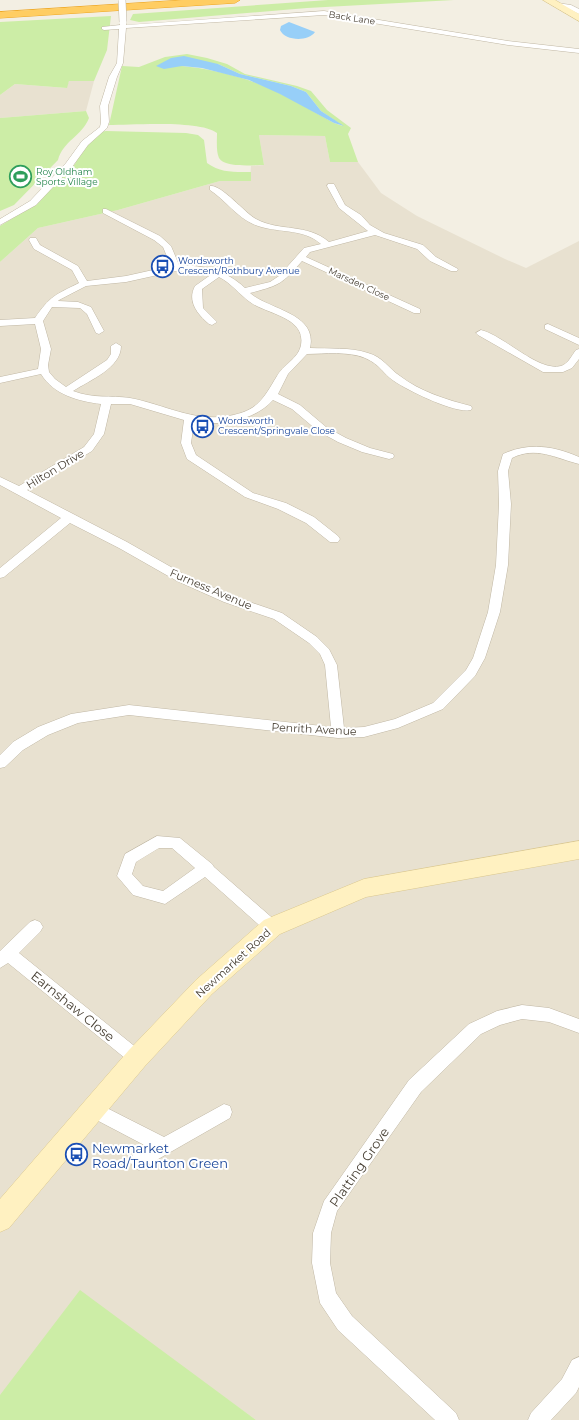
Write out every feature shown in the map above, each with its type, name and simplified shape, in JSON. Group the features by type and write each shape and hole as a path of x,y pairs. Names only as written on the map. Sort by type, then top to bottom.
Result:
{"highway":[{"path":"0,8 122,0"},
{"path":"0,15 235,0"}],"street":[{"path":"0,222 33,203 69,165 85,143 103,128 105,122 104,106 113,77 120,63 122,0"},
{"path":"548,0 579,18"},
{"path":"557,6 569,6 579,12"},
{"name":"Back Lane","path":"104,28 122,25 324,13 508,43 579,51"},
{"path":"331,186 342,206 376,232 420,247 433,259 454,269"},
{"path":"213,188 223,194 247,219 278,230 305,231 319,236 326,244"},
{"path":"106,211 157,238 167,246 176,268"},
{"path":"245,291 273,284 282,278 302,258 306,250 326,244 345,242 376,232"},
{"path":"33,240 37,247 74,268 84,284"},
{"name":"Marsden Close","path":"302,258 417,311"},
{"path":"176,268 218,274 232,281 245,291 254,302 277,310 292,319 302,329 306,341 305,351 282,374 272,395 262,406 247,414 222,420 188,419 143,404 126,401 108,401 65,392 43,371 46,352 44,335 38,321 49,304 71,290 84,284 126,279 176,268"},
{"path":"212,322 201,313 196,301 198,288 218,274"},
{"path":"49,304 75,304 85,307 91,312 99,330"},
{"path":"0,323 38,321"},
{"path":"548,327 579,342"},
{"path":"481,333 510,348 543,369 563,369 569,366 579,352"},
{"path":"65,392 111,362 116,354 116,346"},
{"path":"305,351 347,352 366,355 382,363 396,378 412,387 449,404 467,408"},
{"path":"0,380 43,371"},
{"path":"272,395 296,407 322,429 342,440 366,450 389,456"},
{"name":"Hilton Drive","path":"18,491 88,449 99,434 100,425 108,401"},
{"path":"188,419 186,443 191,457 249,495 282,506 310,520 334,539"},
{"name":"Penrith Avenue","path":"0,763 18,746 43,730 76,718 129,710 299,730 338,733 364,732 398,724 438,706 471,673 478,658 494,612 502,565 505,504 503,471 507,456 514,452 530,448 554,452 579,461"},
{"name":"Furness Avenue","path":"0,480 69,518 123,545 181,578 228,599 278,616 313,640 325,652 331,665 338,733"},
{"path":"0,574 69,518"},
{"path":"207,868 165,898 138,891 124,876 130,858 157,842 175,842 207,868 272,927"},
{"name":"Newmarket Road","path":"0,1219 137,1058 204,987 272,927 364,888 579,850"},
{"name":"Earnshaw Close","path":"35,927 4,958 137,1058"},
{"name":"Platting Grove","path":"449,1420 345,1324 327,1296 321,1263 322,1233 330,1207 415,1086 475,1029 497,1018 522,1012 549,1015 579,1026"},
{"path":"93,1109 164,1146"},
{"path":"139,1161 224,1112"},
{"path":"538,1420 569,1386 579,1367"}],"shaded area":[{"path":"69,81 94,81 86,111 0,118 0,95 15,84 66,88"},
{"path":"259,135 325,136 330,162 358,162 381,193 417,216 526,268 579,241 579,1420 256,1420 94,1303 0,1399 0,262 38,228 118,210 220,181 250,181 251,166 264,165"}],"green space":[{"path":"328,0 454,0 307,8 139,22 130,20 133,14"},
{"path":"111,16 107,50 94,81 69,81 67,88 15,84 0,95 0,22"},
{"path":"187,54 207,58 227,64 245,74 297,86 311,91 327,110 351,128 348,134 358,162 330,162 325,136 259,135 264,165 233,165 222,161 219,158 217,149 217,133 208,129 196,126 166,124 109,125 122,66 139,67 165,57","holes":["218,64 240,74 291,86 306,92 321,111 343,126 334,123 259,84 224,73 182,66"]},
{"name":"Roy Oldham Sports Village","path":"86,111 89,118 86,124 60,153 58,160 14,205 0,211 0,118"},
{"path":"100,132 186,133 198,135 204,140 207,163 217,169 233,172 251,172 251,181 220,181 118,210 38,228 0,262 0,226 29,208 75,164 80,152"},
{"path":"80,1290 256,1420 0,1420 0,1395"}],"water":[{"path":"289,22 315,32 312,35 302,39 291,38 283,34 280,30 281,26"},
{"path":"184,56 218,64 240,74 291,86 306,92 321,111 344,126 334,123 280,94 249,80 202,68 182,66 164,69 156,66 171,58"}],"place":[{"name":"Roy Oldham Sports Village","path":"21,177"},
{"name":"Wordsworth Crescent/Rothbury Avenue","path":"163,266"},
{"name":"Wordsworth Crescent/Springvale Close","path":"203,426"},
{"name":"Newmarket Road/Taunton Green","path":"77,1155"}]}
